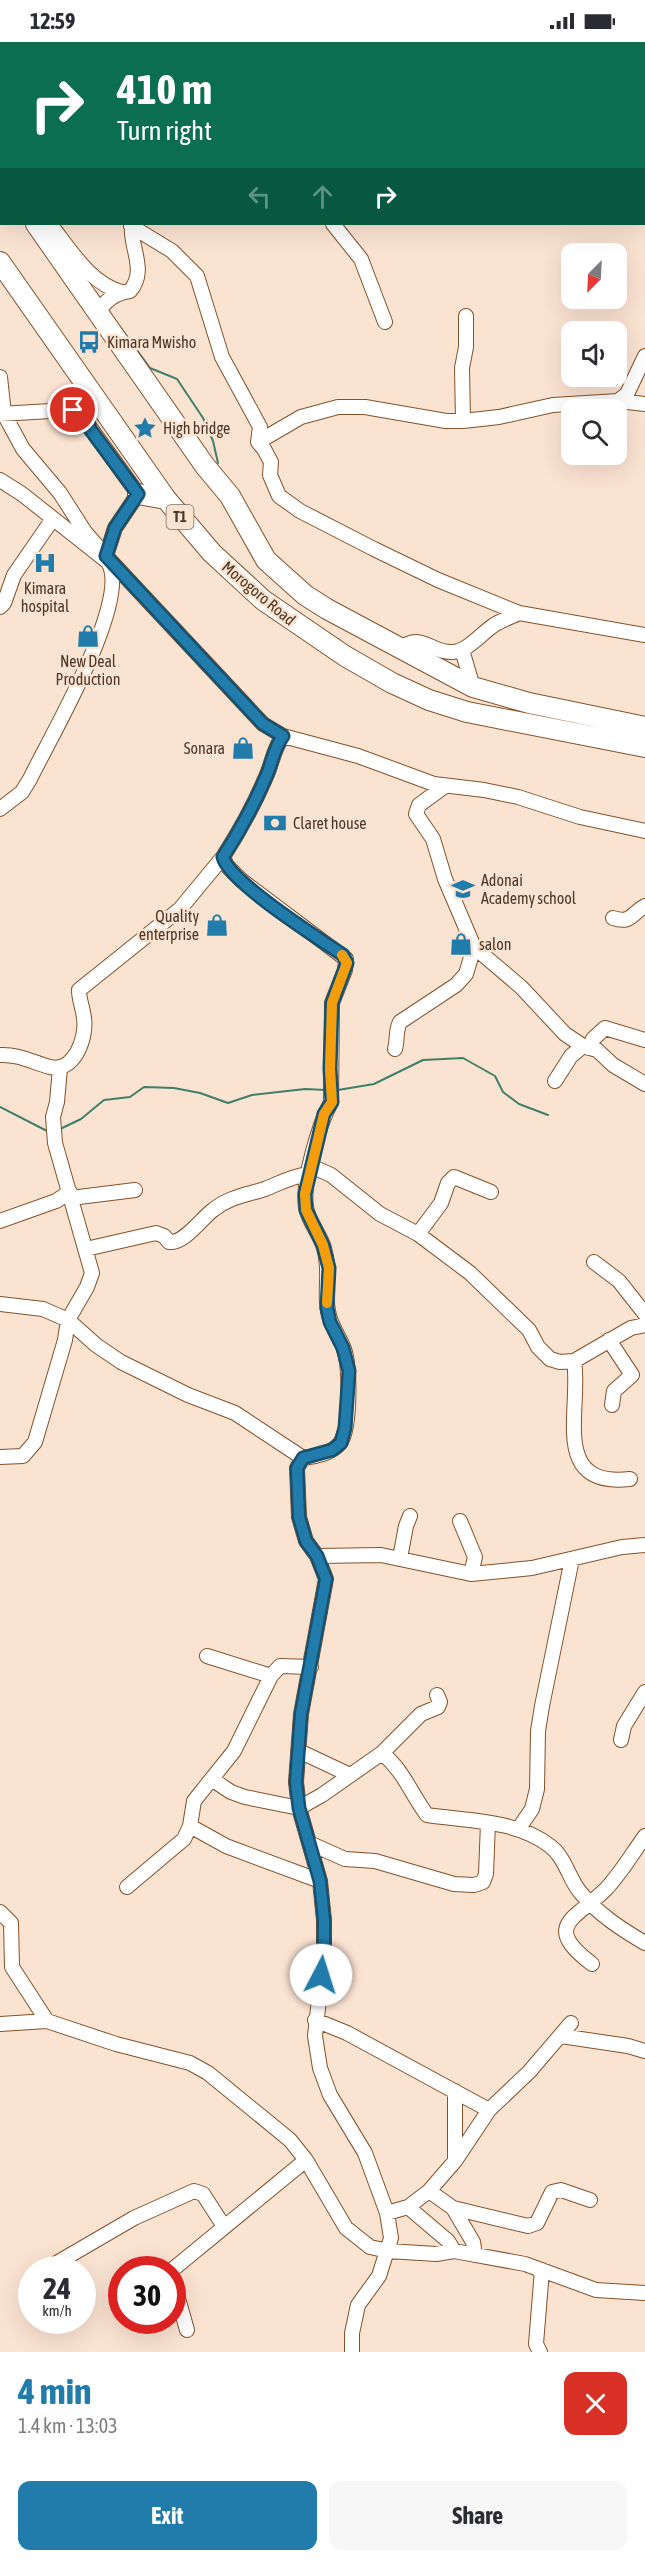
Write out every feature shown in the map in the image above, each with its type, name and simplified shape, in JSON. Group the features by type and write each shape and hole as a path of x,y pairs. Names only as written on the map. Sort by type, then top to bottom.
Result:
{"highway":[{"name":"Morogoro Road","path":"37,225 205,466 230,496 258,548 276,571 320,604 473,687 501,697 645,727"},
{"name":"Morogoro Road","path":"0,262 166,499 212,553 263,600 304,630 392,683 429,700 467,712 645,747"},
{"path":"138,494 166,499"}],"street":[{"path":"51,225 95,279 108,288 122,292"},
{"path":"98,314 103,303 122,292 130,291 138,275 131,225"},
{"path":"131,225 172,251 197,276 222,357 260,427 258,442 271,462 270,475 279,496 300,511 438,580 519,613 645,634"},
{"path":"334,225 361,259 385,322"},
{"path":"463,421 462,368 466,347 466,316"},
{"path":"621,399 627,394 645,356"},
{"path":"0,377 2,414 23,449 60,493 85,532 263,724 283,736 358,756 421,780 518,797 580,818 645,831"},
{"path":"88,389 84,409 90,429 138,494 115,528 106,557"},
{"path":"627,402 645,404"},
{"path":"258,442 301,417 338,407 365,408 446,421 463,421 499,417 561,405"},
{"path":"2,414 84,409"},
{"path":"0,480 22,494 52,520 106,557 113,572 113,595 100,635 30,779 22,792 0,809"},
{"path":"0,607 4,603 17,569 52,520"},
{"path":"400,649 407,643 417,641 451,652 462,650 496,623 519,613"},
{"path":"462,650 473,687"},
{"path":"0,1054 11,1054 60,1068 68,1065 84,1033 79,990 180,909 223,857 250,814 267,776 276,745 283,736"},
{"path":"445,786 419,805 416,814 433,839 445,879 474,947 521,987 555,1026 583,1046 597,1050 626,1074 645,1084"},
{"path":"223,857 227,866 241,880 346,959 345,970 332,1003 330,1069 332,1102 324,1114 305,1194 306,1210 329,1268 327,1308 330,1322 343,1348 349,1371 345,1428 341,1443 332,1450 303,1458 297,1468 299,1517 306,1541 317,1556 326,1579 301,1714 296,1782 299,1808 320,1881 324,1953 315,2036 330,2095 365,2153 387,2213 391,2238 379,2276 358,2305 352,2332 352,2352"},
{"path":"613,918 623,921 631,918 645,906"},
{"path":"395,1049 400,1022 456,984 466,974 474,947"},
{"path":"555,1081 571,1056 605,1028 645,1040"},
{"path":"0,1457 23,1455 34,1442 62,1351 68,1320 87,1287 92,1273 55,1143 53,1118 60,1068"},
{"path":"86,1249 156,1233 164,1236 169,1242 177,1242 215,1208 229,1200 278,1184 310,1170 331,1175 380,1214 418,1234 470,1273 529,1330 538,1347 550,1359 560,1362 574,1361 631,1328 645,1325"},
{"path":"418,1234 441,1203 448,1183 454,1177 491,1192"},
{"path":"0,1221 70,1195 135,1190"},
{"path":"594,1262 619,1281 645,1314"},
{"path":"1,1302 42,1309 68,1320 96,1345 121,1362 188,1395 235,1413 303,1458"},
{"path":"609,1340 632,1375 614,1391 612,1405"},
{"path":"574,1361 575,1448 584,1470 609,1479 630,1479"},
{"path":"400,1558 410,1516"},
{"path":"460,1521 475,1557 471,1574"},
{"path":"317,1556 381,1555 471,1574 532,1568 622,1547 645,1545"},
{"path":"519,1828 532,1809 537,1790 539,1722 572,1559"},
{"path":"207,1656 272,1676"},
{"path":"127,1887 184,1839 190,1826 194,1801 234,1751 272,1676 280,1666 311,1667"},
{"path":"621,1740 624,1726 645,1692"},
{"path":"213,1780 231,1792 245,1797 299,1808 382,1753 421,1714 438,1707 440,1702 437,1695"},
{"path":"299,1751 350,1775"},
{"path":"382,1753 404,1776 427,1815 519,1828 552,1847 580,1893 606,1918 645,1943"},
{"path":"309,1843 345,1859 375,1861 454,1884 474,1885 483,1882 486,1874 488,1823"},
{"path":"190,1826 226,1846 320,1881"},
{"path":"592,1964 577,1953 567,1938 567,1928 571,1917 591,1902 613,1880 645,1836"},
{"path":"0,1912 11,1923 12,1967 47,2021"},
{"path":"315,2020 347,2033 489,2110"},
{"path":"0,2024 47,2021 116,2044 190,2063 208,2073 291,2140 306,2160 346,2228 370,2247 388,2251 436,2254 454,2251 475,2254 542,2270 596,2290 645,2293"},
{"path":"387,2213 408,2207 429,2192 455,2161 489,2110 529,2072 571,2023"},
{"path":"561,2036 628,2046 645,2051"},
{"path":"455,2091 455,2161"},
{"path":"186,2258 223,2225 306,2160"},
{"path":"429,2192 453,2208 528,2226 537,2223 552,2192 561,2190 590,2200"},
{"path":"70,2256 134,2218 194,2191 203,2194 223,2225"},
{"path":"408,2207 448,2241 454,2251"},
{"path":"453,2208 473,2242 475,2254"},
{"path":"540,2352 536,2344 542,2270"},
{"path":"186,2323 188,2330"}],"waterway":[{"path":"107,309 150,368 177,379 203,418 213,441 218,463"},
{"path":"338,1090 374,1084 423,1060 463,1058 495,1076 503,1092 519,1104 548,1115"},
{"path":"58,1130 81,1119 104,1100 130,1097 144,1087 174,1088 200,1093 228,1103 252,1095 305,1089 326,1090"},
{"path":"0,1107 49,1132"}],"slow traffic":[{"path":"327,1303 329,1268 323,1245 306,1210 305,1194 324,1114 332,1102 330,1069 332,1003 347,963 342,955"}],"place":[{"name":"Kimara Mwisho","path":"89,342"},
{"name":"High bridge","path":"145,428"},
{"name":"Kimara hospital","path":"45,563"},
{"name":"New Deal Production","path":"88,636"},
{"name":"Sonara","path":"243,748"},
{"name":"Claret house","path":"275,823"},
{"name":"Adonai Academy school","path":"463,889"},
{"name":"Quality enterprise","path":"217,925"},
{"name":"salon","path":"461,944"}],"route":[{"path":"73,410 84,409 86,422 90,429 138,494 115,528 106,556 263,724 283,736 276,745 267,776 250,814 223,857 224,862 241,880 276,908 343,955 347,963 332,1003 330,1069 332,1102 324,1114 305,1194 306,1210 323,1245 329,1268 327,1308 330,1322 343,1348 349,1371 348,1400 341,1443 332,1450 303,1458 297,1468 299,1517 306,1541 317,1556 326,1579 315,1649 301,1714 296,1782 299,1808 316,1860 320,1881 324,1920 321,1975"}]}
